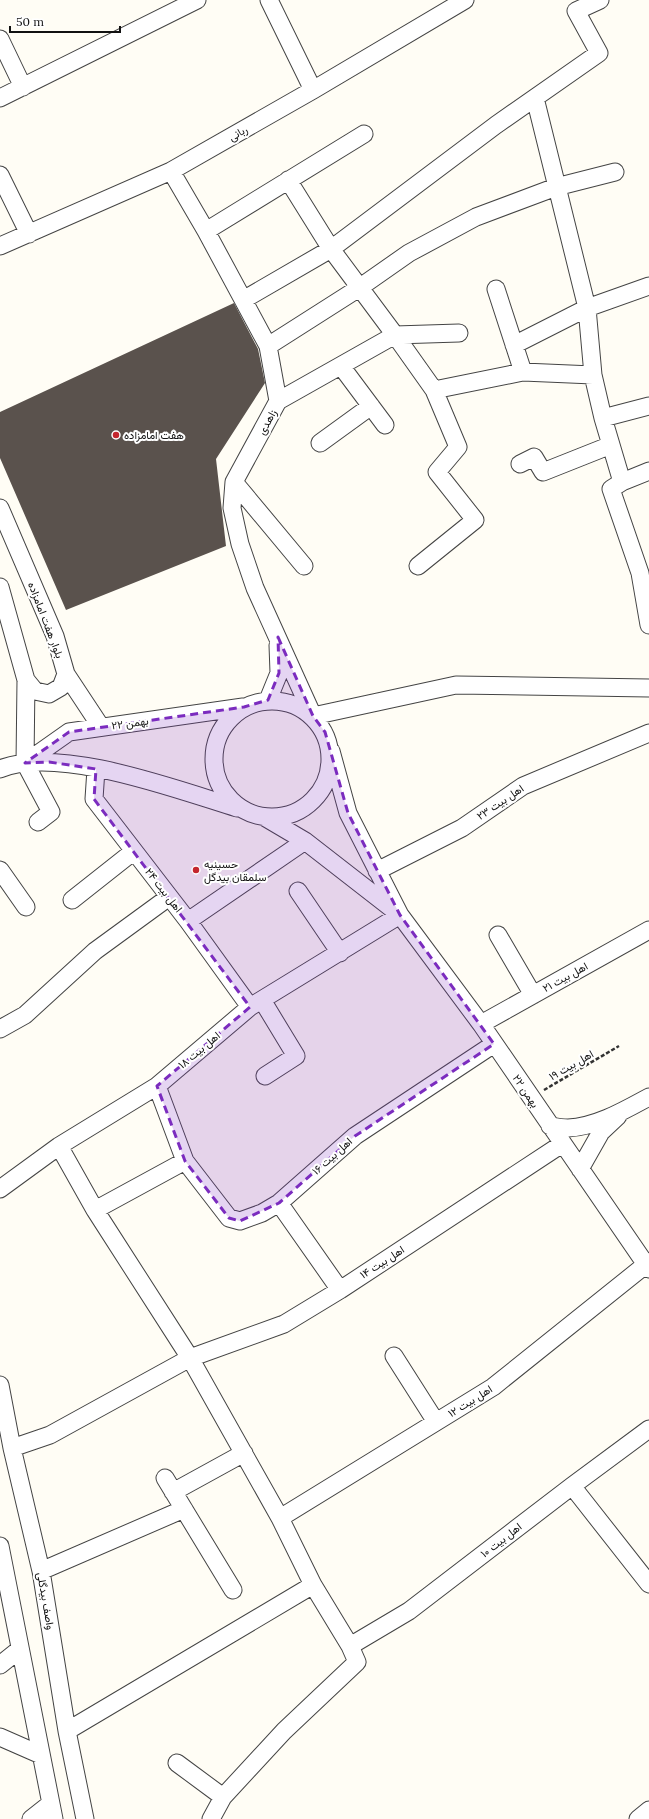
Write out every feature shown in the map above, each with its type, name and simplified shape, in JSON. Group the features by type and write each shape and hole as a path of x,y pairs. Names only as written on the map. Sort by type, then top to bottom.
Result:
{"street":[{"path":"0,98 197,0"},
{"path":"269,0 313,90"},
{"name":"ربانی","path":"0,246 171,171 313,90 465,0"},
{"path":"243,300 331,248 496,125 599,53 573,5 600,0"},
{"path":"0,39 23,87"},
{"path":"535,98 587,308 593,375 603,418 622,482"},
{"path":"206,230 364,134"},
{"name":"زاهدی","path":"171,171 206,230 268,346 278,401 234,482 232,508 240,544 255,588 313,716"},
{"path":"268,346 359,288 409,253 476,217 556,187 615,172"},
{"path":"0,174 30,234"},
{"path":"288,180 331,248 434,390 458,447 437,472 475,520 418,566"},
{"path":"514,345 587,308 649,286"},
{"path":"496,289 523,372"},
{"path":"278,401 395,336 459,333"},
{"path":"341,366 385,425"},
{"path":"434,390 523,372 593,375"},
{"path":"320,443 371,406"},
{"path":"603,418 649,406"},
{"path":"520,464 534,457 543,472 611,445"},
{"path":"649,471 622,482 611,489 644,572 649,625"},
{"path":"234,482 304,566"},
{"name":"بلوار هفت امامزاده","path":"0,508 55,636 66,674 100,728"},
{"path":"0,587 26,680 25,763 51,812 38,822"},
{"name":"زاهدی","path":"268,700 279,673 278,637"},
{"path":"26,680 35,691 49,694 61,687 66,674"},
{"path":"313,716 456,685 649,688"},
{"path":"268,700 292,703 313,716 325,732 331,751 328,777 314,800 292,814 266,818 241,810 223,793 214,770 214,745 225,722 244,707 268,700"},
{"name":"۲۲ بهمن","path":"25,763 69,732 244,707"},
{"name":"اهل بیت ۲۳","path":"377,871 462,828 523,786 649,733"},
{"name":"۲۲ بهمن","path":"331,751 348,813 400,915 481,1024 530,1098 648,1265"},
{"name":"۲۲ بهمن","path":"0,769 25,763 49,762 96,769 133,776 241,810"},
{"name":"اهل بیت ۲۴","path":"96,769 94,799 188,921 256,1003 296,1056 265,1076"},
{"name":"۲۲ بهمن","path":"266,818 305,841 400,915"},
{"path":"188,921 305,841"},
{"path":"72,900 134,851"},
{"path":"0,870 26,907"},
{"path":"298,891 340,953"},
{"path":"0,1029 25,1015 95,951 169,896"},
{"name":"اهل بیت ۱۸","path":"0,1189 59,1146 157,1086 256,1003 400,915"},
{"name":"اهل بیت ۲۱","path":"481,1024 649,930"},
{"path":"498,935 533,995"},
{"name":"اهل بیت ۱۶","path":"157,1086 185,1161 229,1218 240,1221 262,1213 279,1203 354,1136 494,1044"},
{"path":"550,1126 568,1128 587,1124 622,1112 649,1097"},
{"path":"580,1169 601,1132 622,1112"},
{"name":"اهل بیت ۱۴","path":"12,1448 50,1435 190,1358 284,1324 340,1290 562,1144"},
{"path":"59,1146 95,1210 190,1358 280,1518 313,1585 350,1646 357,1662 284,1731 223,1797 211,1819"},
{"path":"95,1210 185,1161"},
{"path":"279,1203 340,1290"},
{"name":"اهل بیت ۱۲","path":"280,1518 493,1387 648,1265"},
{"path":"394,1356 436,1422"},
{"name":"واصف بیدگلی","path":"0,1385 12,1448 41,1571 67,1731 85,1819"},
{"name":"اهل بیت ۱۰","path":"350,1646 409,1611 649,1429"},
{"path":"233,1590 169,1485 244,1453"},
{"path":"572,1486 649,1584"},
{"path":"41,1571 184,1509"},
{"path":"0,1546 52,1811 31,1819"},
{"path":"67,1731 313,1585"},
{"path":"0,1665 20,1649"},
{"path":"0,1737 41,1756"},
{"path":"178,1763 223,1797"},
{"path":"638,1819 649,1810"}],"path":[{"name":"اهل بیت ۱۹","path":"530,1098 619,1046"}],"highlighted area":[{"path":"278,637 313,716 325,732 348,813 400,915 494,1044 355,1136 279,1203 240,1221 229,1218 185,1161 157,1086 250,1007 94,799 96,769 49,762 25,763 69,732 244,707 268,700 279,673"}],"building":[{"name":"هفت امامزاده","path":"234,303 258,349 265,383 216,459 226,546 66,610 0,458 0,412"}],"place":[{"name":"هفت امامزاده","path":"116,435"},
{"name":"حسینیه سلمقان بیدگل","path":"196,870"}]}
